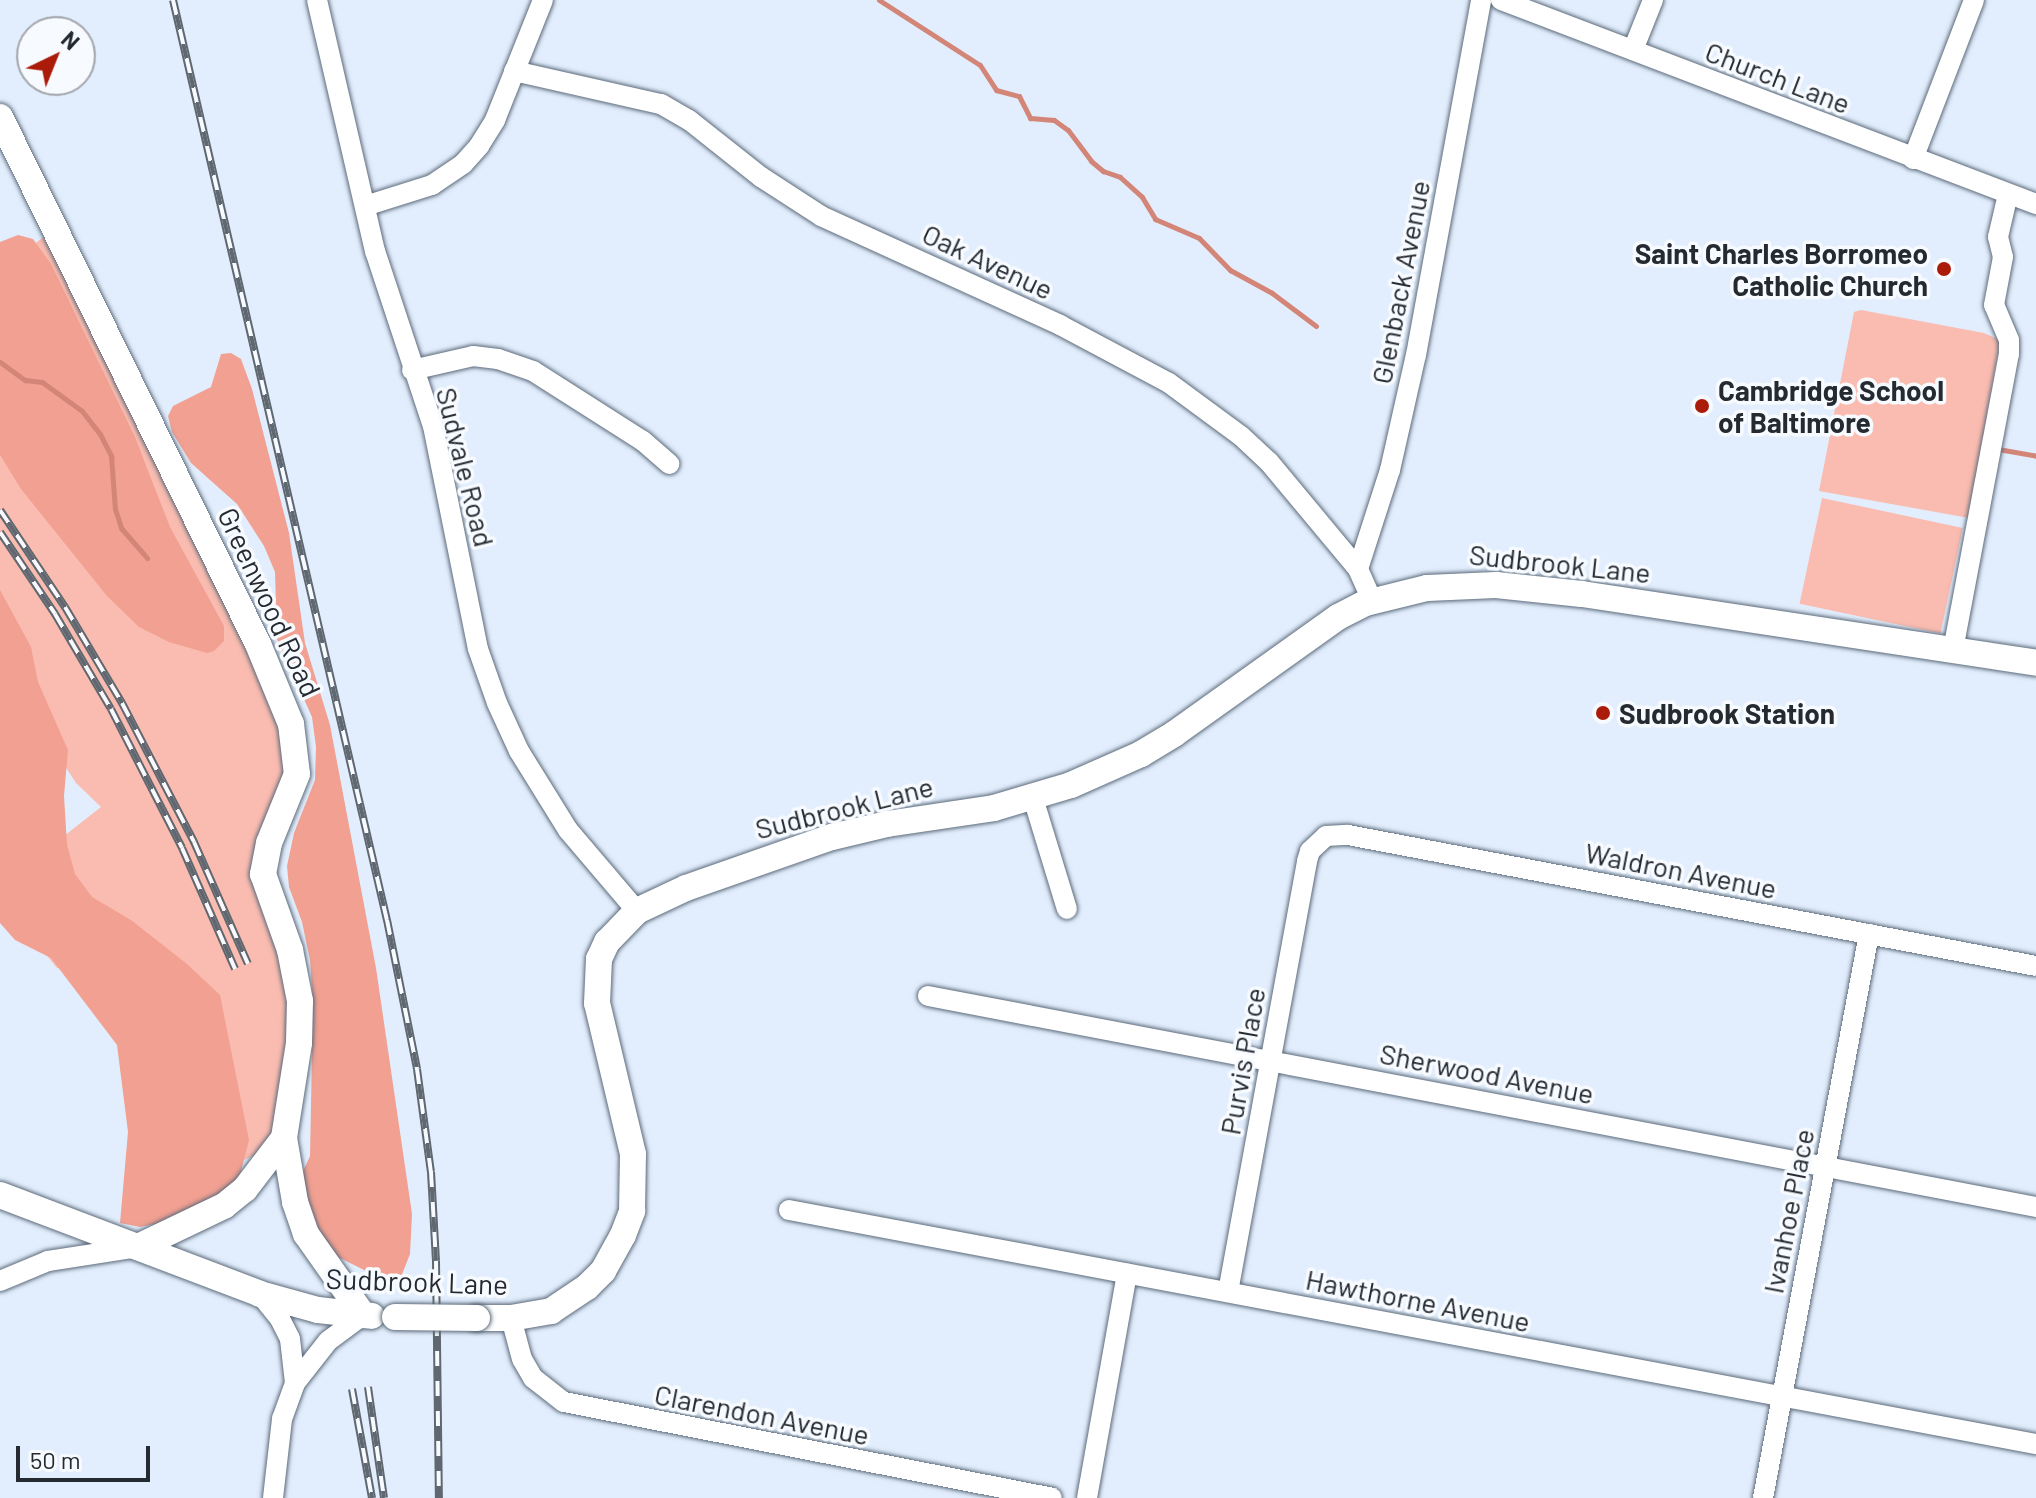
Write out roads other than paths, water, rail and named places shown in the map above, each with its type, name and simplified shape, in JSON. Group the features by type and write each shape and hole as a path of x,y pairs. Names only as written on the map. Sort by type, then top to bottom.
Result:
{"street":[{"name":"Sudvale Road","path":"317,0 379,264 433,426 469,612 497,703 519,751 568,830 637,911"},
{"path":"365,206 432,185 463,164 495,120 543,0"},
{"name":"Glenback Avenue","path":"1358,569 1390,470 1413,369 1481,0"},
{"name":"Church Lane","path":"1501,0 2036,204"},
{"path":"1633,50 1653,0"},
{"path":"1913,159 1974,0"},
{"name":"Oak Avenue","path":"514,71 661,104 689,120 761,177 821,216 1060,325 1169,383 1231,428 1269,462 1358,569 1372,601"},
{"name":"Greenwood Road","path":"0,117 258,644 291,724 297,774 269,843 263,874 290,950 300,1001 299,1043 284,1138 295,1202 306,1234 363,1315"},
{"path":"1953,650 2009,354 2009,340 1994,305 2003,257 1998,237 2008,194"},
{"path":"412,370 473,356 498,359 533,371 643,441 669,464"},
{"name":"Sudbrook Lane","path":"0,1195 260,1294 318,1310 395,1317 477,1318 511,1318 551,1311 587,1287 613,1256 632,1211 633,1154 603,1034 596,981 599,959 607,942 637,911 725,872 832,837 887,824 994,808 1071,785 1141,754 1201,717 1338,617 1372,601 1453,585 1528,587 2036,663"},
{"path":"1033,798 1067,909"},
{"name":"Waldron Avenue","path":"1317,842 1326,836 1348,835 2036,966"},
{"name":"Purvis Place","path":"1228,1292 1307,861 1317,842"},
{"name":"Ivanhoe Place","path":"1763,1498 1869,934"},
{"name":"Sherwood Avenue","path":"928,996 2036,1207"},
{"path":"0,1281 48,1261 138,1247 224,1206 255,1177 284,1138"},
{"name":"Hawthorne Avenue","path":"789,1210 2036,1444"},
{"path":"1087,1498 1127,1274"},
{"path":"260,1294 280,1319 290,1339 295,1383"},
{"path":"273,1498 282,1419 295,1383 328,1341 363,1315"},
{"name":"Clarendon Avenue","path":"511,1318 522,1359 533,1378 564,1402 1052,1498"}],"waterway":[{"path":"879,0 980,65 996,90 1019,96 1030,118 1054,120 1068,130 1091,161 1103,171 1120,177 1142,197 1155,219 1199,238 1230,270 1272,293 1316,326"},
{"path":"0,362 25,380 42,382 82,411 100,434 111,456 115,509 121,528 147,558"},
{"path":"1998,449 2036,456"}],"railway":[{"path":"173,0 387,920 417,1069 431,1172 436,1261 439,1498"},
{"path":"0,510 65,607 122,703 194,842 248,964"},
{"path":"0,532 55,614 111,709 182,848 235,969"},
{"path":"368,1387 384,1498"},
{"path":"352,1389 372,1498"}],"place":[{"name":"Saint Charles Borromeo Catholic Church","path":"1944,269"},
{"name":"Cambridge School of Baltimore","path":"1702,406"},
{"name":"Sudbrook Station","path":"1603,713"}]}
